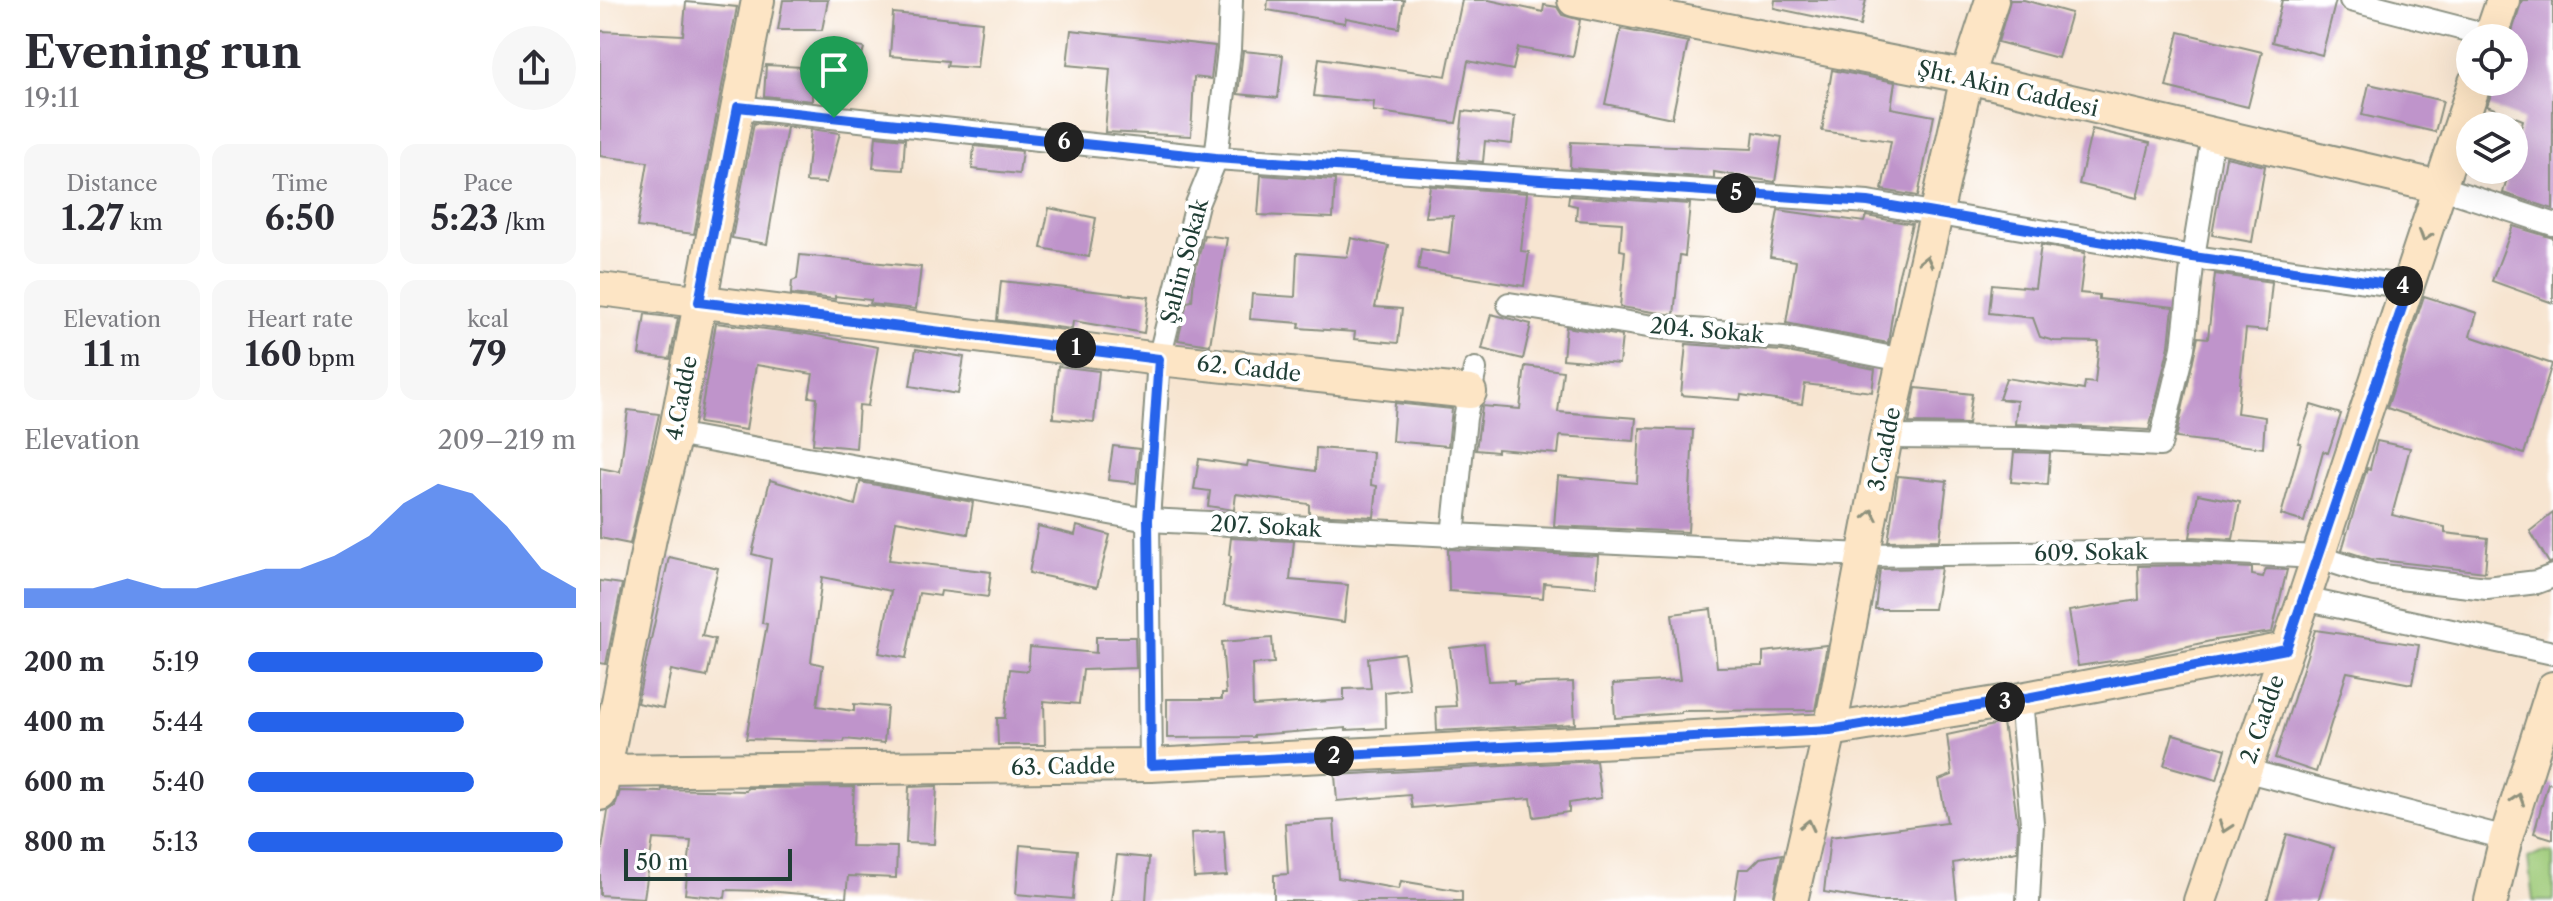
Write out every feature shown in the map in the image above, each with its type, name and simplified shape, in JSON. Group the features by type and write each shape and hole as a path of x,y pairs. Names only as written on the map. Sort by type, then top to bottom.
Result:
{"street":[{"name":"4.Cadde","path":"602,779 650,538 675,434 758,0"},
{"name":"Şahin Sokak","path":"1151,765 1148,520 1159,359 1197,204 1216,158 1229,50 1231,0"},
{"name":"Şht. Akin Caddesi","path":"1574,0 1967,77 2440,187"},
{"name":"3.Cadde","path":"1791,901 1830,730 1903,360 1967,77 1992,0"},
{"path":"2351,0 2456,28"},
{"path":"2495,24 2503,0"},
{"name":"2. Cadde","path":"2200,901 2409,287 2470,96"},
{"path":"738,107 1216,158 1868,202 2193,257 2409,287"},
{"path":"1886,437 2026,438 2160,445 2183,348 2193,257 2213,135"},
{"path":"2440,187 2553,224"},
{"name":"62. Cadde","path":"600,289 1159,359 1473,380"},
{"name":"204. Sokak","path":"1509,304 1654,327 1784,337 1903,360"},
{"path":"1453,536 1465,418 1473,380"},
{"name":"207. Sokak","path":"675,434 1148,520 1863,555"},
{"name":"609. Sokak","path":"1863,555 2191,551 2318,557 2374,575 2487,588 2537,582 2553,576"},
{"path":"2304,599 2553,653"},
{"name":"63. Cadde","path":"602,779 1151,765 1830,730 2021,699 2286,649"},
{"path":"2491,901 2506,838 2553,688"},
{"path":"2021,699 2032,823 2028,901"},
{"path":"2244,770 2506,838"}],"green space":[{"path":"2541,852 2553,853 2553,901 2533,901 2528,858"}],"building":[{"path":"783,0 828,0 822,30 778,30"},
{"path":"1268,0 1404,0 1399,28 1346,18 1345,23 1267,10"},
{"path":"1462,0 1489,0 1543,12 1544,5 1557,7 1562,15 1580,20 1573,57 1518,48 1513,70 1468,61 1456,123 1373,111 1374,102 1314,96 1319,58 1446,76"},
{"path":"1775,0 1866,0 1860,26 1774,8"},
{"path":"2010,0 2024,0 2071,13 2058,58 1998,42"},
{"path":"2282,0 2336,0 2322,55 2272,42"},
{"path":"2522,0 2553,0 2553,209 2503,193 2505,184 2528,184 2528,112 2502,112 2487,106 2490,96 2528,96 2528,24 2514,24"},
{"path":"686,2 737,7 694,234 637,227 648,162 600,156 600,31 683,35"},
{"path":"893,13 982,22 977,68 947,66 948,61 890,56"},
{"path":"1621,29 1688,42 1672,118 1605,104"},
{"path":"1071,30 1215,46 1211,79 1194,77 1191,136 1105,132 1110,69 1067,65"},
{"path":"2179,32 2262,52 2248,107 2166,87"},
{"path":"843,45 864,48 850,98 812,92 812,101 764,96 766,65 839,69"},
{"path":"1243,51 1283,55 1278,98 1238,94"},
{"path":"1832,70 1895,82 1891,108 1934,116 1918,196 1882,190 1891,141 1822,131"},
{"path":"2369,84 2443,101 2435,132 2362,115"},
{"path":"1463,111 1515,117 1512,144 1485,141 1483,162 1458,160"},
{"path":"754,123 811,129 787,127 767,244 732,238"},
{"path":"811,129 840,133 826,183 806,182"},
{"path":"2092,129 2150,143 2137,198 2079,184"},
{"path":"1754,132 1782,137 1775,182 1714,172 1714,178 1570,168 1571,142 1752,149"},
{"path":"876,136 905,139 903,170 873,168"},
{"path":"974,146 1022,151 1019,174 972,169"},
{"path":"2226,157 2265,166 2252,242 2212,235"},
{"path":"1261,175 1335,180 1333,218 1258,215"},
{"path":"1430,186 1527,193 1521,251 1529,252 1524,286 1418,270 1421,249 1449,254 1453,216 1425,217"},
{"path":"1569,196 1690,204 1685,256 1680,255 1674,315 1620,307 1625,251 1620,250 1622,223 1576,220 1577,206 1568,204"},
{"path":"1049,208 1096,218 1089,257 1041,248"},
{"path":"1778,210 1864,222 1866,216 1912,224 1897,282 1888,343 1786,323 1796,261 1770,257"},
{"path":"2513,226 2553,238 2553,303 2492,281"},
{"path":"1204,235 1227,238 1210,345 1178,340 1187,302 1192,301 1194,275"},
{"path":"1351,238 1389,246 1375,307 1402,309 1398,343 1354,339 1355,332 1299,328 1300,323 1250,319 1252,294 1295,297 1297,253 1347,257"},
{"path":"2041,245 2085,253 2080,293 2099,295 2099,299 2173,307 2169,346 2149,430 2015,424 2017,401 1999,399 2006,378 2084,390 2085,382 2095,383 2099,342 2054,341 2040,337 2033,318 1989,313 1992,284 2035,288"},
{"path":"800,255 921,267 916,309 870,304 871,300 791,294 792,281 797,279"},
{"path":"2215,274 2272,282 2267,331 2246,329 2237,413 2265,417 2263,448 2176,438 2198,337 2208,338"},
{"path":"1001,281 1149,297 1144,333 1073,321 1072,329 997,320"},
{"path":"2424,296 2477,313 2470,336 2552,364 2524,454 2387,408"},
{"path":"645,314 678,318 670,359 639,355"},
{"path":"1491,314 1531,324 1523,359 1482,349"},
{"path":"716,323 878,347 868,406 859,405 856,448 813,444 817,398 809,397 813,374 756,365 746,430 699,423"},
{"path":"1566,327 1622,336 1619,364 1563,359"},
{"path":"1686,344 1782,351 1875,369 1872,392 1805,384 1802,404 1741,395 1740,400 1681,395"},
{"path":"916,349 964,357 958,394 910,386"},
{"path":"1058,366 1099,371 1094,422 1053,418"},
{"path":"1525,366 1563,371 1558,412 1636,418 1634,441 1560,436 1558,454 1476,450 1482,406 1520,409"},
{"path":"1916,388 1972,394 1968,424 1909,423"},
{"path":"1395,403 1452,409 1448,446 1392,441"},
{"path":"2311,405 2341,414 2328,453 2323,451 2304,522 2281,515 2301,443 2298,443"},
{"path":"628,410 659,414 630,544 600,538 600,468 620,472"},
{"path":"1640,428 1693,430 1688,532 1554,526 1558,476 1637,483"},
{"path":"2377,441 2410,448 2392,515 2445,527 2445,533 2488,538 2485,572 2371,559 2342,550"},
{"path":"1113,446 1139,449 1136,483 1108,480"},
{"path":"1316,448 1373,452 1371,485 1377,486 1374,517 1309,514 1309,504 1236,494 1234,510 1208,506 1210,491 1194,489 1199,459 1247,466 1248,461 1315,471"},
{"path":"2014,452 2050,453 2048,485 2011,482"},
{"path":"1898,476 1947,481 1940,540 1888,541"},
{"path":"770,480 855,505 860,482 973,502 968,534 896,521 889,560 991,572 988,597 941,591 940,596 919,593 906,658 879,653 891,591 822,577 811,662 823,665 817,706 854,711 854,704 887,707 884,743 845,739 844,742 746,739 767,624 762,623 771,559 752,554"},
{"path":"2198,494 2240,502 2233,539 2190,537"},
{"path":"2553,513 2553,562 2549,563 2530,531"},
{"path":"1038,526 1075,535 1077,526 1110,535 1097,587 1029,573"},
{"path":"1231,538 1294,541 1290,580 1348,585 1344,622 1224,605"},
{"path":"1448,549 1598,556 1596,587 1544,583 1543,598 1449,591"},
{"path":"669,557 718,568 702,636 715,639 707,677 671,670 663,708 637,703"},
{"path":"2138,566 2252,568 2252,575 2263,577 2266,569 2287,570 2272,632 2078,666 2069,611 2139,600"},
{"path":"1941,568 1934,609 1875,609 1880,569"},
{"path":"600,581 622,584 606,664 600,663"},
{"path":"1711,609 1717,667 1763,666 1763,652 1827,645 1815,710 1681,711 1615,718 1613,684 1680,680 1672,614"},
{"path":"2315,630 2419,645 2412,684 2347,672 2316,772 2275,758"},
{"path":"1096,637 1135,637 1136,668 1083,670 1079,704 1044,701 1045,745 998,745 997,718 1005,718 1010,669 1028,671 1030,647 1096,653"},
{"path":"1272,638 1274,663 1252,664 1253,706 1344,700 1344,689 1371,688 1368,658 1404,653 1409,689 1385,692 1386,728 1346,728 1254,737 1167,738 1167,699 1222,699 1222,694 1226,694 1222,642"},
{"path":"1484,644 1488,681 1514,680 1514,684 1573,682 1575,724 1437,731 1436,707 1456,706 1450,648"},
{"path":"2003,723 2018,825 2017,851 1953,863 1957,901 1878,901 1824,892 1830,837 1947,822 1939,780 1952,775 1947,735"},
{"path":"2173,734 2226,749 2217,780 2164,765"},
{"path":"1596,761 1601,798 1569,803 1569,812 1534,817 1531,798 1412,808 1410,795 1337,801 1335,775"},
{"path":"2548,783 2553,784 2553,839 2534,833"},
{"path":"937,786 934,844 906,843 909,787"},
{"path":"854,787 851,846 897,847 896,878 848,876 846,898 767,891 726,890 725,898 685,894 691,841 653,839 644,898 600,895 600,861 608,811 615,806 620,791"},
{"path":"1334,820 1338,878 1399,889 1401,881 1462,891 1462,901 1274,901 1274,875 1288,874 1285,823"},
{"path":"1224,831 1227,876 1194,878 1191,833"},
{"path":"2287,834 2334,848 2318,901 2267,901"},
{"path":"1020,845 1077,850 1073,899 1016,894"},
{"path":"1782,854 1773,901 1734,901 1739,869 1749,869 1760,858"},
{"path":"1117,855 1149,858 1146,901 1111,901"}],"route":[{"path":"738,107 834,118 1216,158 1868,202 2193,257 2409,287 2286,649 2021,699 1830,730 1151,765 1148,520 1159,359 699,302 738,107"}]}
